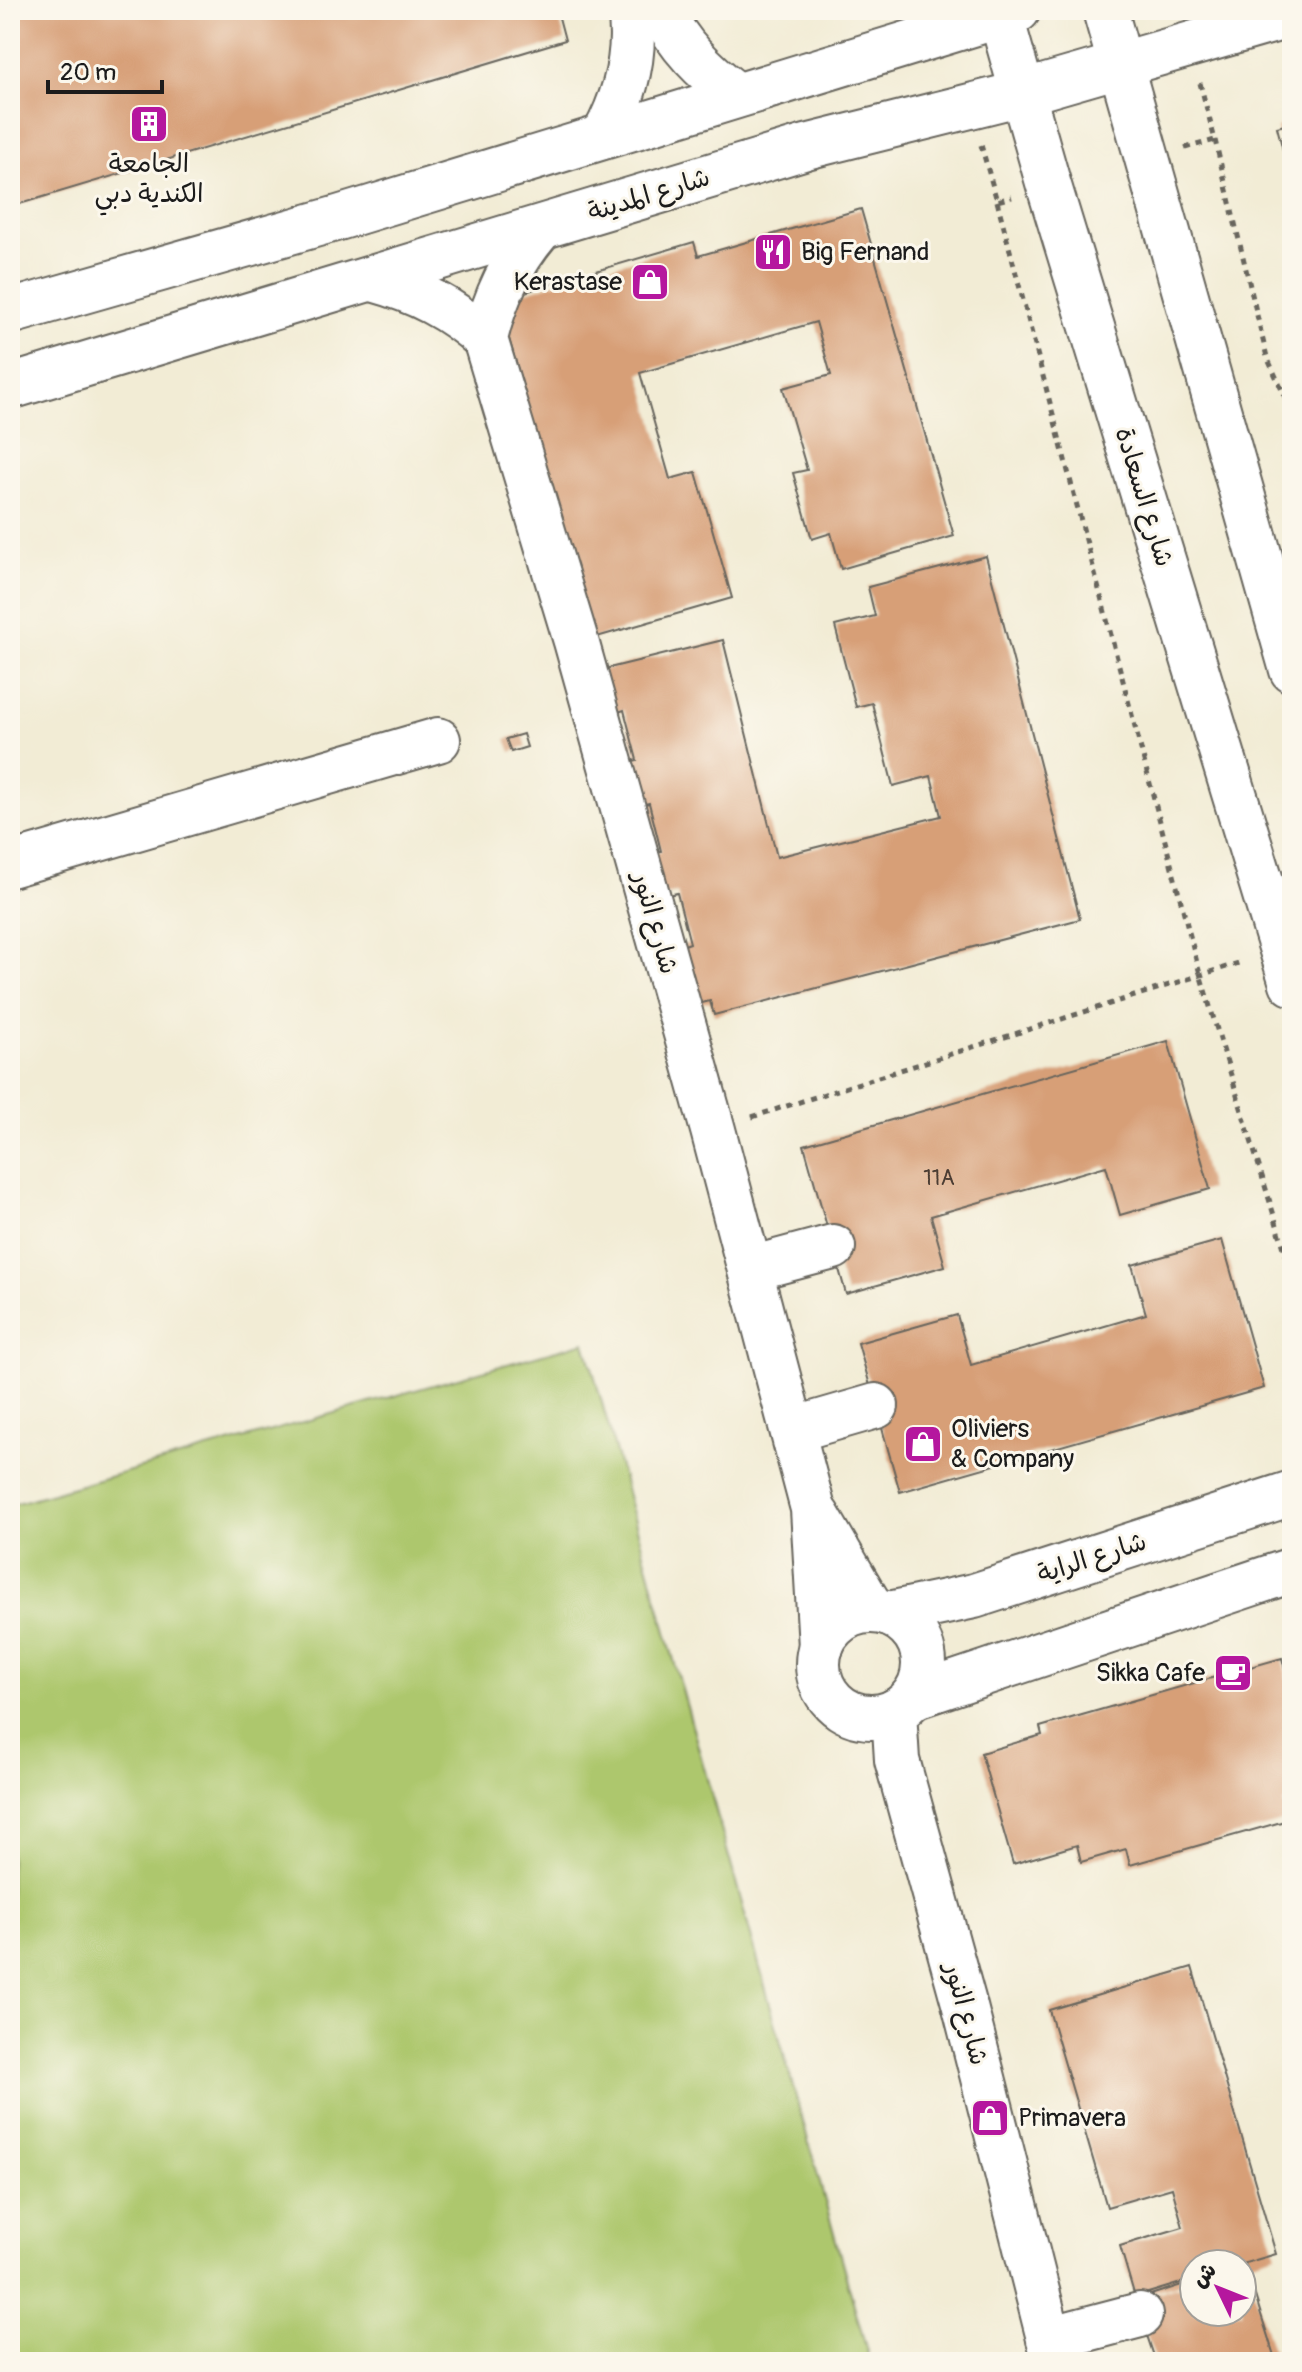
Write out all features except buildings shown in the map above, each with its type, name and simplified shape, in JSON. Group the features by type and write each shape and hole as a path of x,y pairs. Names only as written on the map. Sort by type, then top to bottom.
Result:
{"street":[{"path":"599,10 617,10"},
{"path":"604,136 621,101 630,63 630,10"},
{"path":"662,10 673,31 700,65 736,95"},
{"path":"1105,10 1292,670"},
{"path":"10,312 335,219 1006,12"},
{"name":"شارع السعادة","path":"1006,12 1022,93 1287,967"},
{"name":"شارع المدينة","path":"10,387 806,147 1022,93 1292,15"},
{"path":"373,279 422,295 466,322 485,339 499,292 523,249 539,230"},
{"name":"شارع النور","path":"485,339 559,580 713,1130 813,1509"},
{"path":"10,865 438,740"},
{"path":"750,1269 833,1247"},
{"path":"793,1430 876,1406"},
{"name":"شارع الراية","path":"881,1612 974,1596 1292,1493"},
{"path":"813,1509 881,1612 916,1634 923,1649 921,1682 891,1709"},
{"path":"813,1509 821,1647 818,1662 826,1693 844,1710 891,1709 1292,1570"},
{"path":"821,1647 829,1632 841,1620 856,1613 881,1612"},
{"name":"شارع النور","path":"891,1709 897,1760 964,2003 1052,2351"},
{"path":"1052,2351 1140,2315"}],"path":[{"path":"1189,44 1267,357 1292,412"},
{"path":"1146,159 1215,140"},
{"path":"997,201 1200,974 1292,1274"},
{"path":"713,1130 1200,974 1287,967"}],"green space":[{"path":"585,1342 870,2362 10,2362 10,1505"}],"place":[{"name":"الجامعة الكندية دبي","path":"149,124"},
{"name":"Big Fernand","path":"773,252"},
{"name":"Kerastase","path":"650,282"},
{"name":"Oliviers & Company","path":"923,1444"},
{"name":"Sikka Cafe","path":"1233,1673"},
{"name":"Primavera","path":"990,2118"}]}
